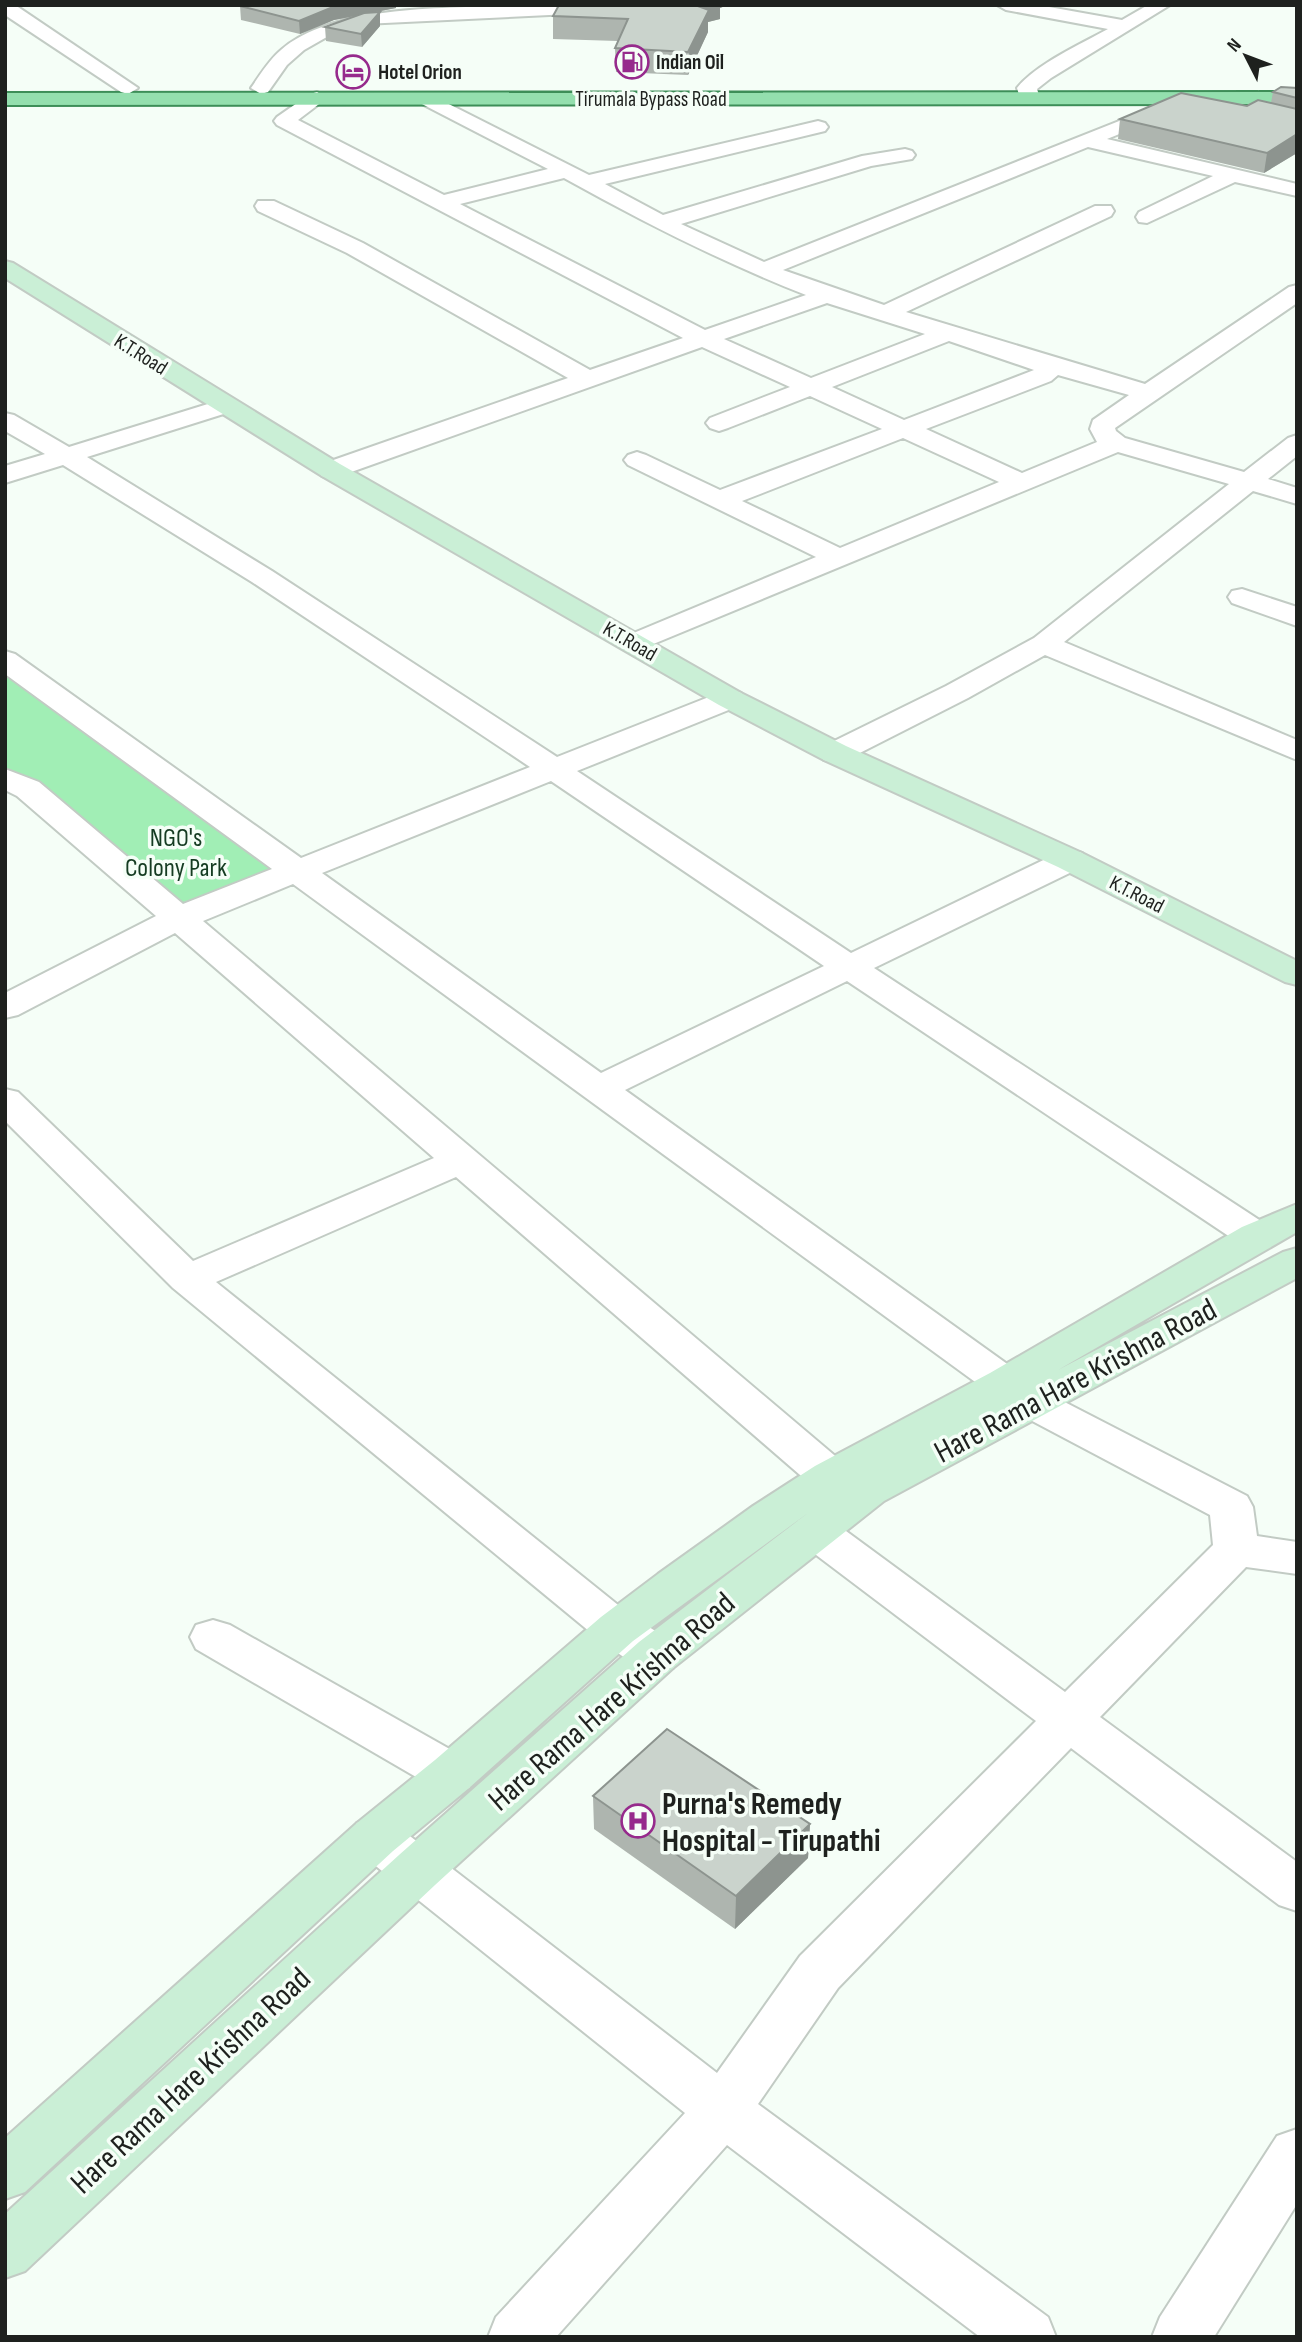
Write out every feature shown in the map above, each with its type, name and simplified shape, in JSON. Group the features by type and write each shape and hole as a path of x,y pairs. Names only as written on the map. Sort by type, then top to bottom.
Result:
{"main road":[{"name":"Tirumala Bypass Road","path":"5,88 128,88 317,98 427,99 1297,89"},
{"name":"Tirumala Bypass Road","path":"5,99 214,93 261,88 1029,93 1297,98"}],"street":[{"path":"355,21 354,18 363,15 408,5"},
{"path":"1006,5 1124,26"},
{"path":"1029,93 1044,74 1161,5"},
{"path":"261,88 280,60 296,47 355,21 383,16 591,8"},
{"path":"9,9 128,88"},
{"path":"317,98 284,121 702,338 1021,482"},
{"path":"763,270 1192,98"},
{"path":"427,99 661,223 763,270 828,295 1040,362 1149,393"},
{"path":"586,182 818,128"},
{"path":"1086,140 1297,190"},
{"path":"661,223 869,160 905,155"},
{"path":"443,202 567,171"},
{"path":"1147,217 1232,175"},
{"path":"266,206 366,254 587,379"},
{"path":"886,313 1103,211"},
{"name":"K.T.Road","path":"5,268 331,470 730,699 835,753 1070,860 1291,975"},
{"path":"1297,292 1102,425 1105,436 1116,443 1297,496"},
{"path":"331,470 828,295"},
{"path":"719,423 948,333"},
{"path":"719,500 1042,376 1049,370 1040,362"},
{"path":"5,475 224,406"},
{"path":"5,420 68,456 367,643 846,966 1256,1236"},
{"path":"634,643 1116,443"},
{"path":"835,753 957,692 1044,644 1297,443"},
{"path":"637,460 839,558"},
{"path":"1242,597 1297,617"},
{"path":"1044,644 1297,751"},
{"path":"5,660 1020,1393 1231,1507 1236,1549"},
{"path":"5,1007 179,918 730,699"},
{"path":"5,778 28,789 831,1477"},
{"path":"597,1089 846,966 1070,860"},
{"path":"5,1100 187,1279 617,1629 656,1655"},
{"path":"187,1279 462,1160"},
{"name":"Hare Rama Hare Krishna Road","path":"5,2252 417,1870 656,1655 868,1490 1256,1236 1297,1216"},
{"name":"Hare Rama Hare Krishna Road","path":"5,2174 375,1837 453,1774 617,1629 769,1517 831,1477 1020,1393 1297,1261"},
{"path":"816,1531 1297,1890"},
{"path":"1236,1549 1297,1558"},
{"path":"517,2337 723,2110 818,1972 1236,1549"},
{"path":"213,1637 453,1774"},
{"path":"375,1837 723,2110 1027,2337"},
{"path":"1181,2337 1297,2154"}],"green space":[{"name":"NGO's Colony Park","path":"5,660 296,872 174,921 5,782"}],"building":[{"path":"341,5 299,21 240,6"},
{"path":"559,5 695,5 709,10 688,52 615,48 628,19 553,16"},
{"path":"380,12 361,34 325,27 364,13"},
{"path":"1281,87 1297,88 1297,98 1273,92"},
{"path":"1181,93 1247,106 1258,100 1297,109 1297,134 1267,153 1120,119"},
{"path":"667,1729 810,1824 736,1896 593,1796"}],"place":[{"name":"Indian Oil","path":"632,62"},
{"name":"Hotel Orion","path":"353,72"},
{"name":"Purna's Remedy Hospital - Tirupathi","path":"638,1821"}]}
